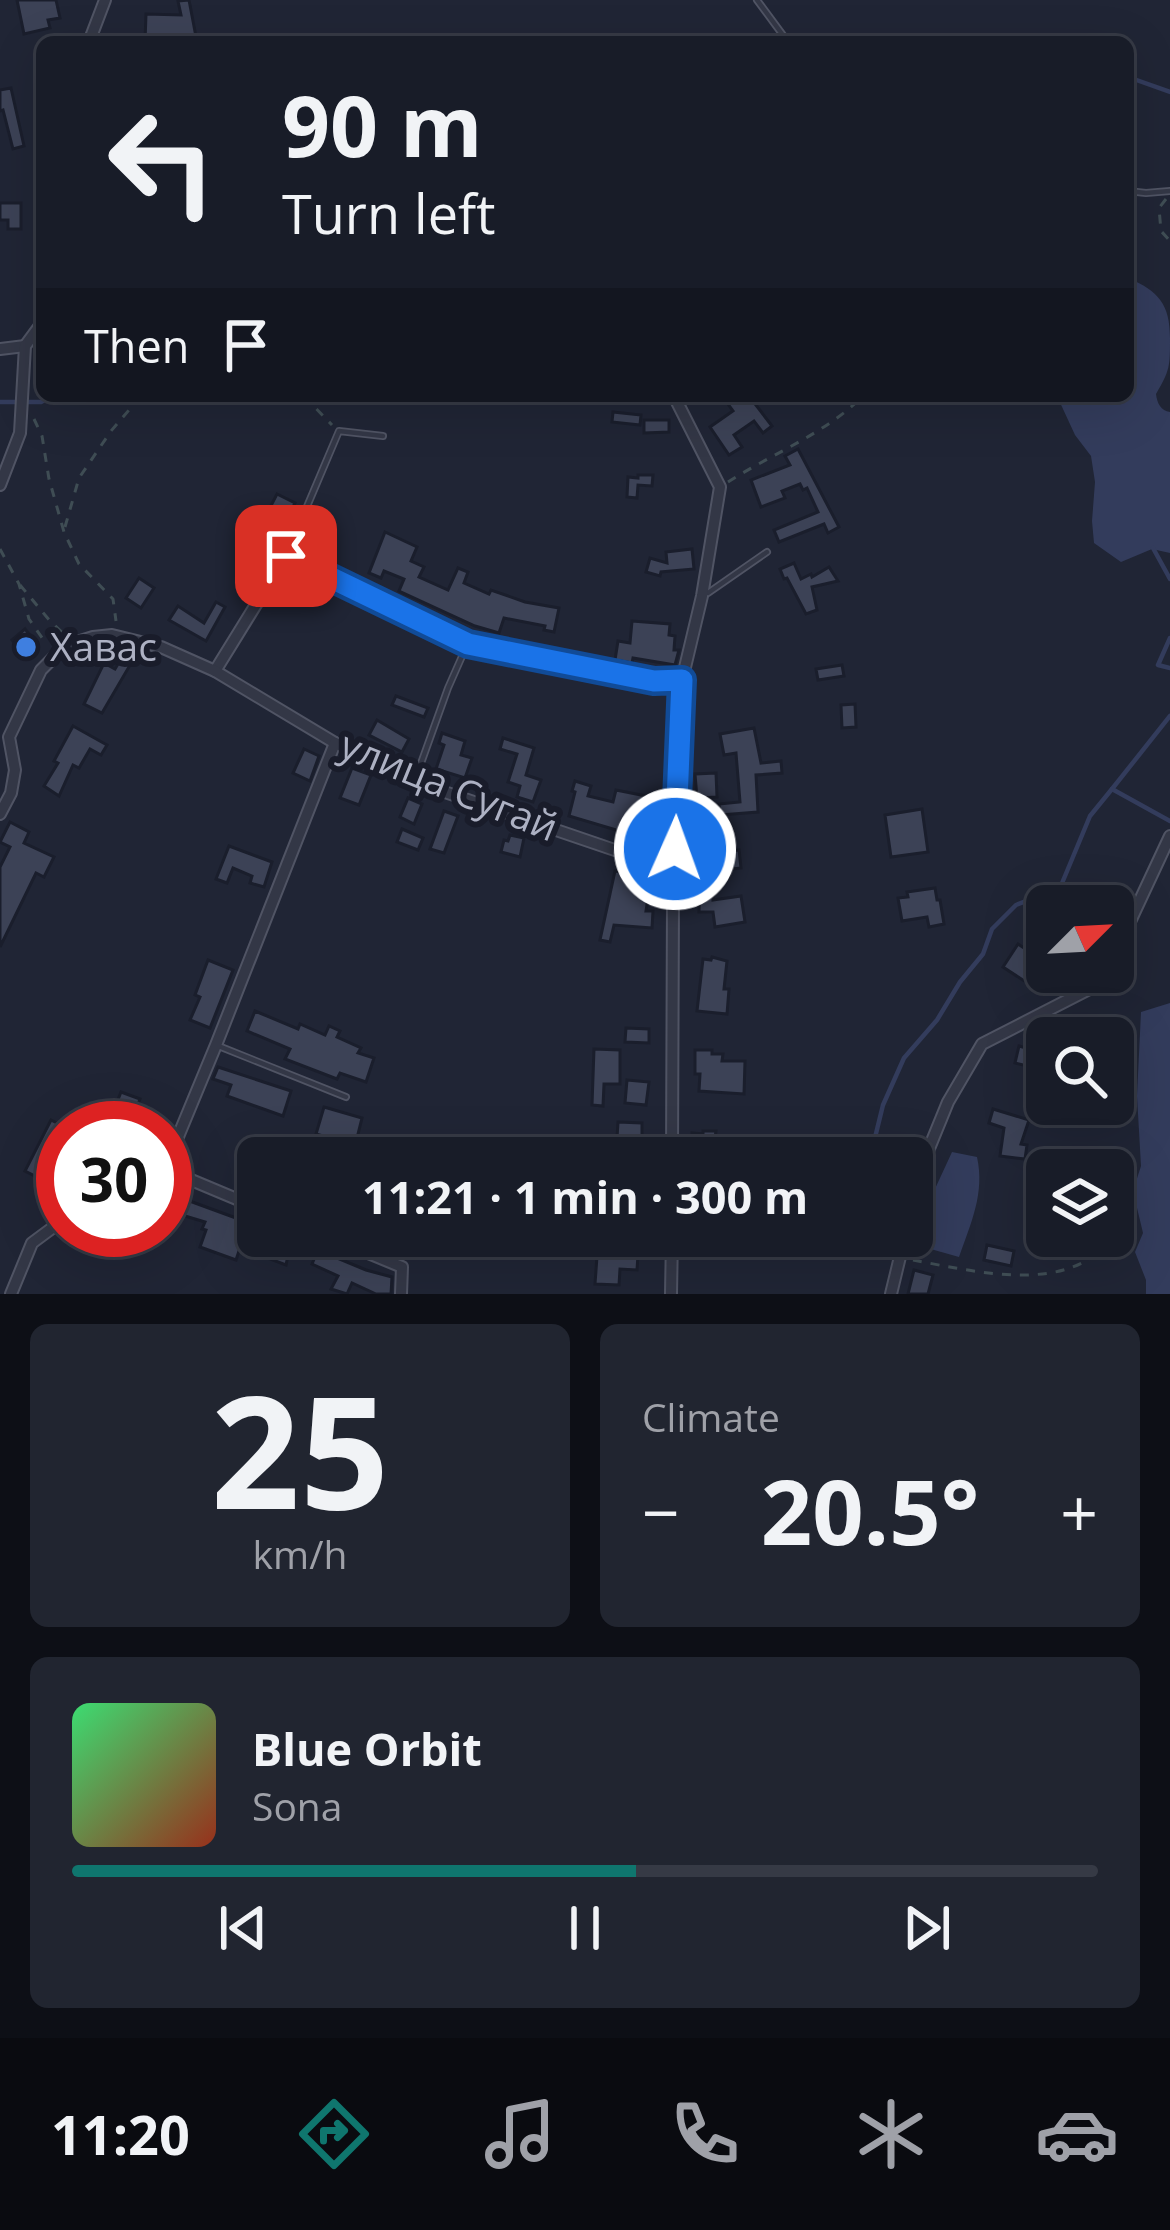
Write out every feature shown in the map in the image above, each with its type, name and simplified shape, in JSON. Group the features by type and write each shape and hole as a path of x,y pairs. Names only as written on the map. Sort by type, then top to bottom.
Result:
{"street":[{"path":"91,36 105,0"},
{"path":"0,485 20,433 25,346 36,331"},
{"path":"0,349 25,346"},
{"path":"672,1137 673,899 682,680 720,487 677,402"},
{"path":"215,671 286,556 468,644 654,681 682,680"},
{"path":"0,814 11,793 15,770 4,734 41,670 74,643 112,635"},
{"name":"улица Сугай","path":"112,635 161,646 215,671 335,743 415,780 641,859"},
{"path":"192,1104 335,743"},
{"path":"1134,913 1170,836"},
{"path":"673,899 641,859 675,849"},
{"path":"933,1139 948,1102 982,1045 1077,993"},
{"path":"192,1180 237,1199"},
{"path":"11,1294 36,1240"},
{"path":"378,1257 402,1267 401,1294"},
{"path":"671,1294 672,1257"},
{"path":"891,1294 900,1257"}],"lane":[{"path":"758,0 784,36"},
{"path":"1134,192 1168,191"},
{"path":"286,556 339,431 383,436"},
{"path":"702,596 767,552"},
{"path":"415,780 468,644"},
{"path":"217,1045 346,1097"}],"path":[{"path":"1168,191 1159,208 1162,231 1170,241"},
{"path":"64,532 79,478 136,402"},
{"path":"310,402 339,431"},
{"path":"720,487 831,423 856,402"},
{"path":"22,414 34,419 42,436 64,532 79,564 113,599 117,618 112,635"},
{"path":"0,549 20,584 74,643"},
{"path":"20,584 29,619 43,641 58,653"},
{"path":"900,1257 1009,1282"},
{"path":"1088,1269 1102,1257"}],"water":[{"path":"1134,281 1161,300 1169,326 1168,368 1156,394 1160,406 1170,412 1170,553 1152,549 1121,562 1094,543 1091,456 1060,402 1134,402"},
{"path":"1170,1003 1170,1294 1146,1294 1135,1252 1143,1233 1134,1195 1141,1166 1137,1096 1141,1012"},
{"path":"952,1152 977,1157 976,1208 959,1257 933,1250 933,1193"}],"building":[{"path":"17,0 56,0 60,18 48,20 50,28 24,34"},
{"path":"189,0 196,36 145,36 146,14 181,15 178,1"},
{"path":"11,88 24,146 13,149 0,111 0,90"},
{"path":"0,203 21,203 21,229 8,229 8,220 0,220"},
{"path":"754,402 772,426 763,433 754,421 734,435 742,447 729,455 710,427 733,411 728,404"},
{"path":"613,412 641,415 640,425 612,422"},
{"path":"644,420 669,420 669,432 644,433"},
{"path":"798,449 839,527 828,533 824,524 779,542 774,530 818,512 807,488 803,490 800,484 782,491 785,498 761,507 751,480 790,465 785,456"},
{"path":"653,475 652,486 638,485 637,498 627,497 628,477"},
{"path":"277,494 295,503 282,537 261,525"},
{"path":"309,528 333,538 326,556 302,547"},
{"path":"385,532 417,547 411,561 424,567 419,577 448,590 458,568 468,572 464,583 489,594 491,590 559,608 554,632 504,618 499,633 399,591 404,579 384,571 381,578 369,573"},
{"path":"692,549 694,569 661,572 660,576 646,572 650,558 667,563 666,552"},
{"path":"794,563 801,579 829,567 838,581 812,587 817,610 806,614 780,569"},
{"path":"139,578 154,588 141,608 126,598"},
{"path":"216,602 225,607 206,641 169,620 178,606 204,623"},
{"path":"632,621 670,624 674,650 679,650 675,665 615,660 618,641 630,643"},
{"path":"25,629 38,645 25,656 12,640"},
{"path":"127,649 136,651 133,660 102,713 84,704 104,663 115,669"},
{"path":"842,665 844,676 818,680 816,669"},
{"path":"396,696 428,708 424,717 392,705"},
{"path":"855,704 856,727 842,728 841,705"},
{"path":"377,720 409,739 402,752 369,735"},
{"path":"73,726 107,745 101,755 90,749 79,768 73,765 59,796 44,786"},
{"path":"754,728 761,763 781,761 782,773 756,775 758,812 720,815 719,804 740,802 736,753 724,755 720,734"},
{"path":"442,733 465,741 461,755 472,758 465,778 436,769 444,745 439,743"},
{"path":"503,738 534,748 526,775 541,780 533,802 517,797 520,786 508,782 517,754 500,749"},
{"path":"304,749 319,756 310,781 293,773"},
{"path":"352,768 371,775 359,805 340,798"},
{"path":"716,773 717,797 697,798 695,774"},
{"path":"575,781 591,786 588,796 613,802 616,790 646,796 641,820 658,824 655,838 636,834 634,843 619,839 620,831 569,816"},
{"path":"408,798 422,804 414,824 400,817"},
{"path":"922,809 928,852 891,857 885,815"},
{"path":"444,811 458,816 444,853 430,849"},
{"path":"717,819 720,852 739,850 741,868 714,871 713,900 741,896 745,922 715,927 713,912 699,912 696,821"},
{"path":"10,822 29,832 24,843 54,857 44,877 36,873 0,947 0,867 10,847 0,842"},
{"path":"402,829 423,838 418,850 397,842"},
{"path":"510,835 524,838 520,857 501,852"},
{"path":"229,846 272,862 264,887 250,883 252,876 233,868 227,883 216,879"},
{"path":"615,871 641,875 650,885 646,911 653,911 652,928 614,925 610,942 600,940"},
{"path":"935,888 944,924 929,927 927,917 902,921 898,898"},
{"path":"1018,944 1026,949 1026,982 1003,967"},
{"path":"703,959 727,961 727,1014 697,1011"},
{"path":"208,960 233,970 210,1028 190,1020"},
{"path":"255,1011 298,1029 300,1024 325,1035 329,1026 340,1031 337,1037 374,1058 366,1082 340,1073 337,1079 285,1059 290,1049 247,1031"},
{"path":"626,1028 649,1029 649,1043 625,1042"},
{"path":"1019,1046 1026,1048 1026,1066 1015,1063"},
{"path":"594,1049 620,1050 620,1084 604,1084 603,1106 592,1105"},
{"path":"695,1050 723,1054 722,1061 745,1061 744,1094 699,1091"},
{"path":"218,1067 291,1091 283,1116 227,1096 231,1085 213,1079"},
{"path":"627,1080 649,1082 646,1105 625,1103"},
{"path":"121,1092 140,1099 139,1101 117,1101"},
{"path":"324,1107 362,1118 357,1137 316,1134"},
{"path":"993,1109 1026,1119 1021,1144 1027,1145 1025,1159 1000,1156 1004,1128 989,1123"},
{"path":"618,1122 642,1123 642,1137 617,1137"},
{"path":"716,1131 715,1137 692,1137 692,1133"},
{"path":"36,1149 36,1176 25,1171"},
{"path":"192,1202 237,1216 236,1260 200,1247 205,1222 192,1218"},
{"path":"987,1245 1014,1251 1011,1266 984,1260"},
{"path":"315,1257 335,1257 392,1277 391,1294 376,1294 352,1283 347,1294 331,1289 338,1276 312,1264"},
{"path":"597,1257 638,1257 637,1270 620,1269 619,1285 595,1284"},
{"path":"914,1270 933,1275 928,1294 908,1294"}],"waterway":[{"path":"1134,79 1170,92"},
{"path":"0,402 36,402"},
{"path":"36,402 41,402"},
{"path":"1153,548 1170,579"},
{"path":"1170,638 1158,665 1170,668"},
{"path":"1170,716 1112,789 1170,821"},
{"path":"875,1137 883,1105 904,1058 983,954 992,929 1016,905 1060,888 1090,816 1112,789"}],"place":[{"name":"Хавас","path":"26,647"}],"route":[{"path":"286,556 468,644 654,681 682,680 675,849"}]}
